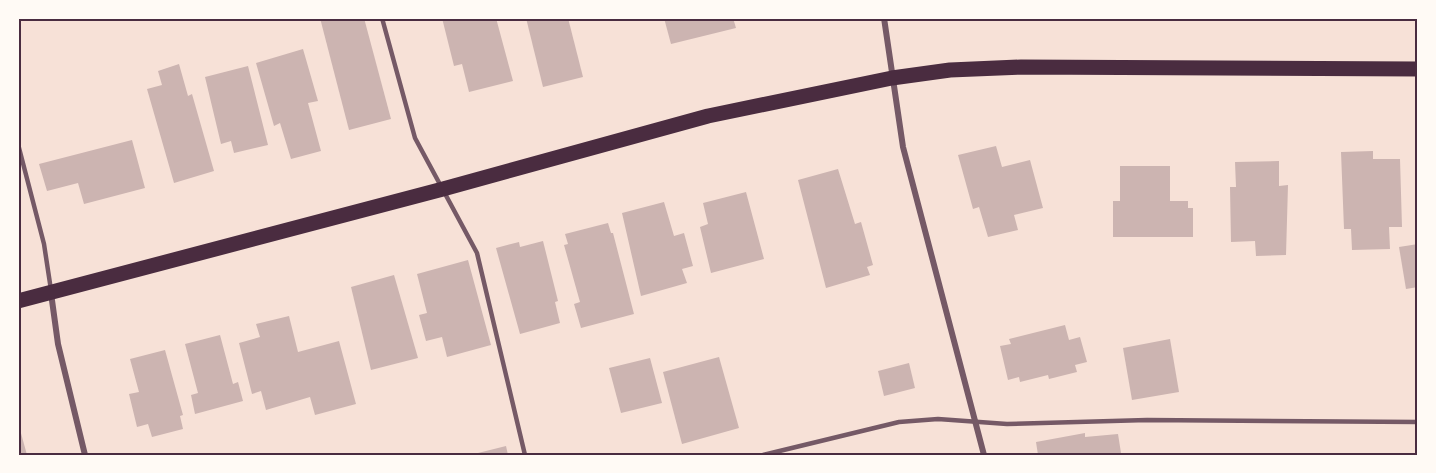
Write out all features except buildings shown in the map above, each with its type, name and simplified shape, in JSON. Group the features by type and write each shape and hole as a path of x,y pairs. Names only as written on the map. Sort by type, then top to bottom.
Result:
{"main road":[{"path":"18,301 443,189 708,116 892,78 950,70 1021,67 1418,69"}],"street":[{"path":"884,18 903,147 984,455"},
{"path":"51,292 58,344 85,455"}],"lane":[{"path":"382,18 415,138 477,253 525,455"},
{"path":"18,144 44,244 51,292"},
{"path":"763,455 899,422 975,421 1007,424 1147,420 1418,422"}]}
